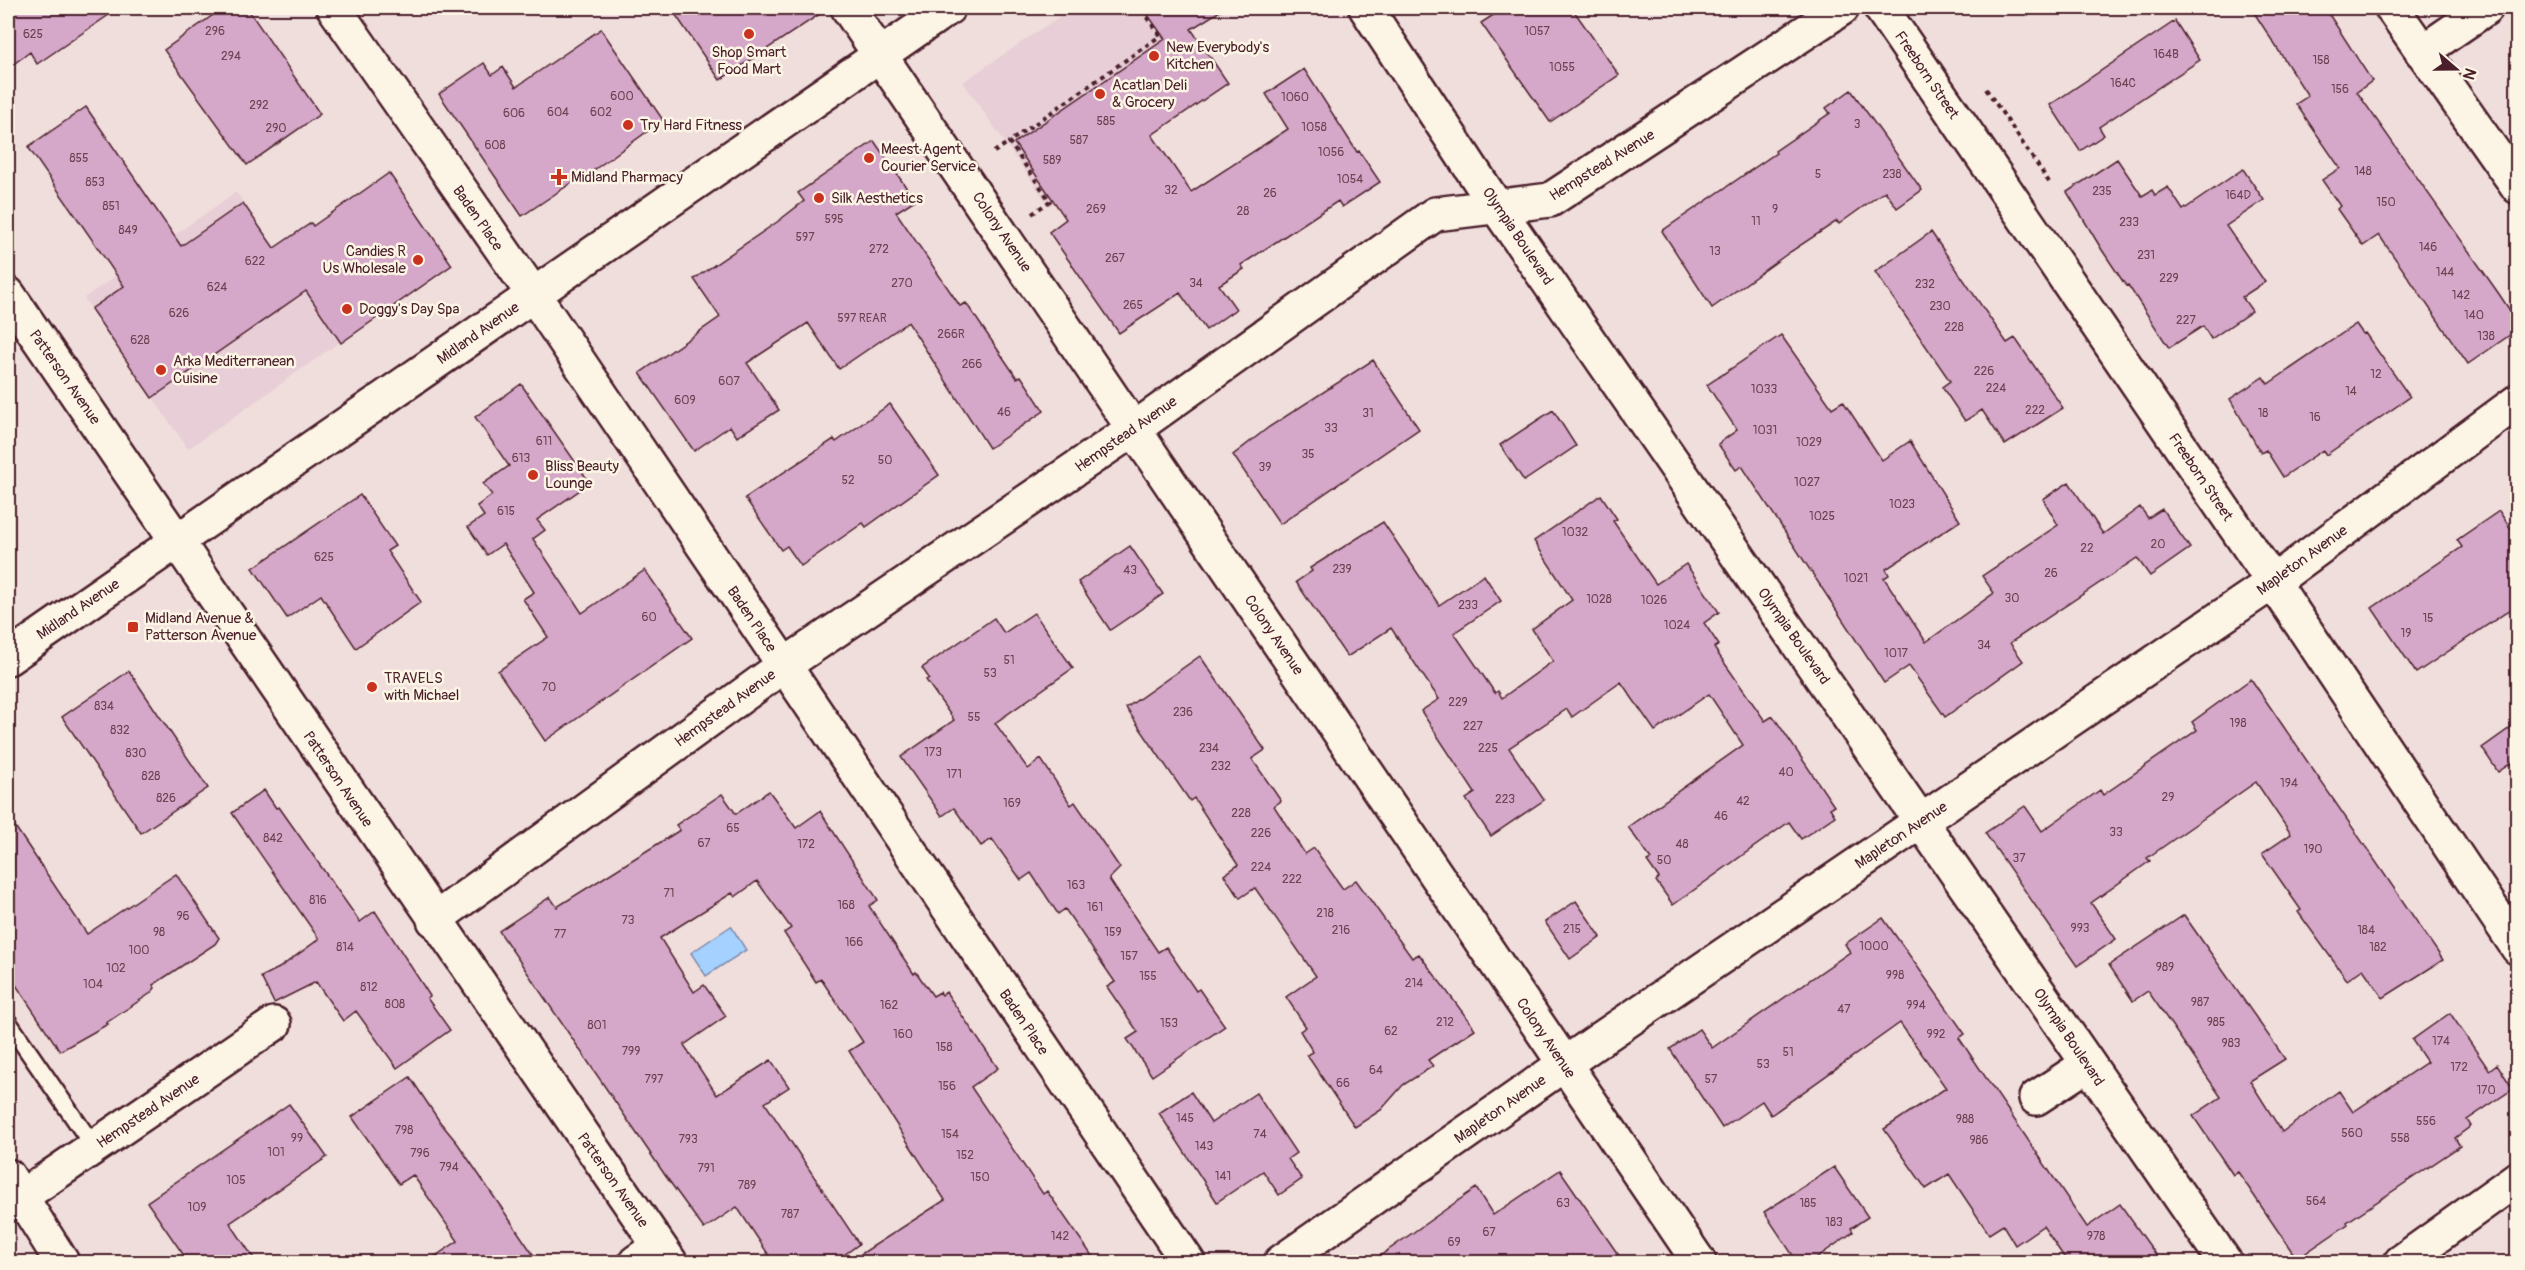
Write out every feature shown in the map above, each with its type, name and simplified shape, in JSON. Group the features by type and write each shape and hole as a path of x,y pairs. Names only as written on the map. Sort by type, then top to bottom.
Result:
{"street":[{"name":"Baden Place","path":"334,8 533,294 1188,1263"},
{"name":"Colony Avenue","path":"848,8 1699,1263"},
{"name":"Midland Avenue","path":"8,658 948,8"},
{"name":"Olympia Boulevard","path":"1366,8 1496,206 2225,1263"},
{"name":"Hempstead Avenue","path":"434,920 783,666 1134,429 1435,214 1551,200 1842,8"},
{"name":"Freeborn Street","path":"1881,8 2272,582 2517,948"},
{"path":"2392,8 2517,187"},
{"path":"2422,52 2486,8"},
{"name":"Patterson Avenue","path":"8,294 434,920 655,1257"},
{"name":"Mapleton Avenue","path":"1281,1263 1564,1064 2272,582 2517,401"},
{"name":"Hempstead Avenue","path":"14,1186 94,1147 274,1024"},
{"path":"2036,1098 2088,1064"},
{"path":"2401,1263 2517,1178"},
{"path":"14,1186 62,1263"}],"lane":[{"path":"8,1022 94,1147"}],"path":[{"path":"994,152 1160,36 1140,8"},
{"path":"1986,89 2050,185"},
{"path":"1009,142 1050,201 1031,214"}],"shaded area":[{"path":"1072,8 1143,8 1206,98 1049,206 963,82"},
{"path":"236,192 340,342 188,449 84,298"}],"water":[{"path":"731,926 746,950 706,976 691,953"}],"building":[{"path":"8,8 119,8 37,64 30,52 8,68"},
{"path":"223,8 247,8 320,114 247,165 164,50"},
{"path":"671,8 829,8 720,80"},
{"path":"1143,8 1225,8 1191,29 1228,83 1152,135 1191,192 1288,129 1266,94 1304,69 1357,152 1359,151 1380,182 1342,207 1338,201 1241,265 1244,269 1219,285 1236,309 1206,330 1180,293 1119,333 1049,232 1066,219 1014,143 1165,39"},
{"path":"1504,8 1572,8 1619,75 1550,122 1481,23"},
{"path":"2251,8 2325,8 2372,81 2357,92 2499,294 2517,321 2517,330 2468,364 2379,235 2363,246 2337,209 2340,206 2322,180 2340,168 2296,104 2308,96"},
{"path":"2175,21 2200,60 2099,127 2104,135 2080,151 2050,105"},
{"path":"601,29 663,120 580,180 579,178 522,216 439,94 484,63 492,75 503,67 516,87"},
{"path":"1851,90 1922,190 1897,208 1885,191 1839,224 1837,221 1790,252 1712,308 1662,231 1830,113 1826,108"},
{"path":"86,107 181,246 243,203 274,248 311,223 313,226 389,173 452,265 341,343 306,291 152,398 91,309 124,286 28,147"},
{"path":"874,141 915,200 896,212 960,306 966,303 1017,378 1021,376 1044,411 989,448 908,322 839,369 808,323 747,363 779,410 737,437 730,426 694,451 640,373 720,317 694,279 777,222 804,201 798,193"},
{"path":"2117,159 2142,196 2152,190 2155,195 2168,187 2183,210 2243,169 2264,200 2226,226 2265,282 2242,297 2252,311 2211,339 2203,326 2169,348 2102,250 2067,192"},
{"path":"1931,232 2007,343 2015,338 2063,408 2005,445 1982,410 1965,421 1942,387 1950,381 1875,272"},
{"path":"2356,324 2363,334 2365,333 2410,397 2326,455 2323,450 2283,477 2266,450 2261,453 2230,399 2263,377 2268,384"},
{"path":"1781,335 1832,408 1843,401 1882,460 1910,441 1960,521 1886,569 1889,575 1884,578 1926,642 1994,593 1982,576 2058,525 2043,499 2069,482 2103,534 2140,507 2148,518 2162,509 2190,548 2150,576 2137,558 2010,643 2023,661 1945,717 1909,666 1884,683 1742,466 1736,470 1718,444 1737,430 1707,385"},
{"path":"1373,360 1419,429 1280,524 1233,455 1269,427"},
{"path":"521,384 590,483 537,520 545,530 533,539 582,613 645,570 692,638 545,741 498,671 548,637 523,599 534,592 503,544 487,555 468,527 484,516 477,506 492,495 483,484 509,466 475,417"},
{"path":"890,404 939,475 866,527 863,523 801,566 787,546 781,550 745,498 834,439 836,442"},
{"path":"1553,410 1576,446 1524,481 1500,445"},
{"path":"360,495 395,546 387,551 421,602 356,648 321,595 287,618 253,568"},
{"path":"1601,495 1617,519 1613,521 1656,584 1686,564 1719,612 1704,623 1719,645 1714,648 1765,721 1773,716 1834,806 1830,808 1835,816 1801,839 1789,822 1673,905 1656,881 1659,878 1647,861 1651,859 1628,827 1743,745 1709,694 1655,731 1621,682 1572,717 1567,709 1509,748 1544,800 1491,836 1466,799 1475,793 1421,711 1439,699 1391,628 1347,657 1296,582 1312,571 1310,568 1383,522 1439,605 1484,575 1501,601 1454,633 1495,693 1498,691 1502,698 1553,661 1532,629 1572,600 1534,541"},
{"path":"2499,511 2517,538 2517,605 2416,673 2372,608 2462,547 2457,540"},
{"path":"1130,546 1163,594 1110,630 1078,582"},
{"path":"1034,613 1073,668 995,723 1028,769 1041,759 1071,805 1075,802 1120,868 1109,879 1158,952 1166,947 1196,991 1199,989 1225,1026 1152,1076 1127,1039 1138,1032 1107,987 1115,982 1065,909 1058,914 1031,873 1021,880 992,839 981,846 954,808 942,816 901,757 954,720 926,680 929,678 922,668 994,618 1004,633"},
{"path":"1200,656 1265,750 1252,759 1281,801 1274,806 1305,854 1314,848 1343,889 1356,880 1412,958 1419,954 1475,1029 1428,1060 1433,1066 1403,1085 1381,1110 1355,1127 1307,1055 1313,1052 1300,1031 1306,1027 1286,997 1316,976 1255,888 1240,898 1224,875 1238,865 1194,798 1190,801 1126,708"},
{"path":"129,671 208,788 141,833 62,717"},
{"path":"2251,679 2443,960 2383,998 2363,969 2347,980 2298,912 2301,910 2262,854 2291,834 2256,782 2147,858 2150,861 2091,903 2116,939 2077,966 1985,833 2025,806 2042,831 2100,790 2103,795 2197,730 2192,722"},
{"path":"2517,723 2517,759 2498,772 2482,748"},
{"path":"264,790 276,808 279,807 360,922 375,911 430,996 427,998 450,1030 397,1068 356,1011 343,1021 316,982 274,1003 261,977 279,968 319,939 232,813"},
{"path":"769,791 796,828 820,811 878,900 869,906 914,974 916,972 933,996 946,992 998,1068 971,1087 1043,1194 1047,1191 1097,1263 847,1263 945,1200 849,1051 863,1042 821,979 816,982 784,933 791,928 757,881 735,897 732,893 660,938 694,992 704,985 726,1016 684,1045 717,1095 771,1060 789,1087 765,1103 859,1244 833,1263 774,1263 737,1207 704,1229 667,1178 499,931 550,897 557,907 680,830 676,825 722,794 736,814"},
{"path":"8,816 87,934 176,874 219,938 215,944 153,985 155,988 151,993 106,1023 108,1024 60,1051 8,973"},
{"path":"1576,901 1601,937 1570,959 1545,922"},
{"path":"2184,915 2285,1059 2250,1081 2282,1132 2339,1091 2353,1112 2427,1062 2412,1040 2450,1013 2489,1070 2497,1064 2513,1089 2467,1120 2471,1126 2455,1138 2460,1146 2347,1222 2348,1224 2297,1259 2238,1172 2233,1175 2193,1116 2221,1097 2148,991 2133,1001 2109,965"},
{"path":"1883,918 1965,1034 1959,1038 2087,1227 2120,1204 2162,1263 2068,1263 2043,1226 2015,1245 2003,1225 1989,1234 1949,1174 1926,1189 1884,1129 1946,1088 1900,1023 1771,1115 1762,1101 1722,1128 1670,1049 1699,1029 1712,1048 1850,952 1845,944"},
{"path":"410,1077 539,1263 425,1263 458,1241 413,1175 399,1184 352,1117"},
{"path":"1191,1092 1211,1123 1256,1093 1296,1153 1288,1159 1302,1179 1279,1195 1263,1171 1217,1202 1159,1113"},
{"path":"289,1104 327,1157 230,1223 257,1263 189,1263 147,1202"},
{"path":"1834,1167 1868,1217 1851,1228 1853,1232 1809,1263 1798,1263 1764,1212"},
{"path":"1560,1170 1624,1263 1370,1263 1476,1188 1493,1215"}],"place":[{"name":"Shop Smart Food Mart","path":"749,34"},
{"name":"New Everybody's Kitchen","path":"1154,56"},
{"name":"Acatlan Deli & Grocery","path":"1100,94"},
{"name":"Try Hard Fitness","path":"628,125"},
{"name":"Meest Agent Courier Service","path":"869,158"},
{"name":"Midland Pharmacy","path":"559,177"},
{"name":"Silk Aesthetics","path":"819,198"},
{"name":"Candies R Us Wholesale","path":"418,260"},
{"name":"Doggy's Day Spa","path":"347,309"},
{"name":"Arka Mediterranean Cuisine","path":"161,370"},
{"name":"Bliss Beauty Lounge","path":"533,475"},
{"name":"Midland Avenue & Patterson Avenue","path":"133,627"},
{"name":"TRAVELS with Michael","path":"372,687"}]}
